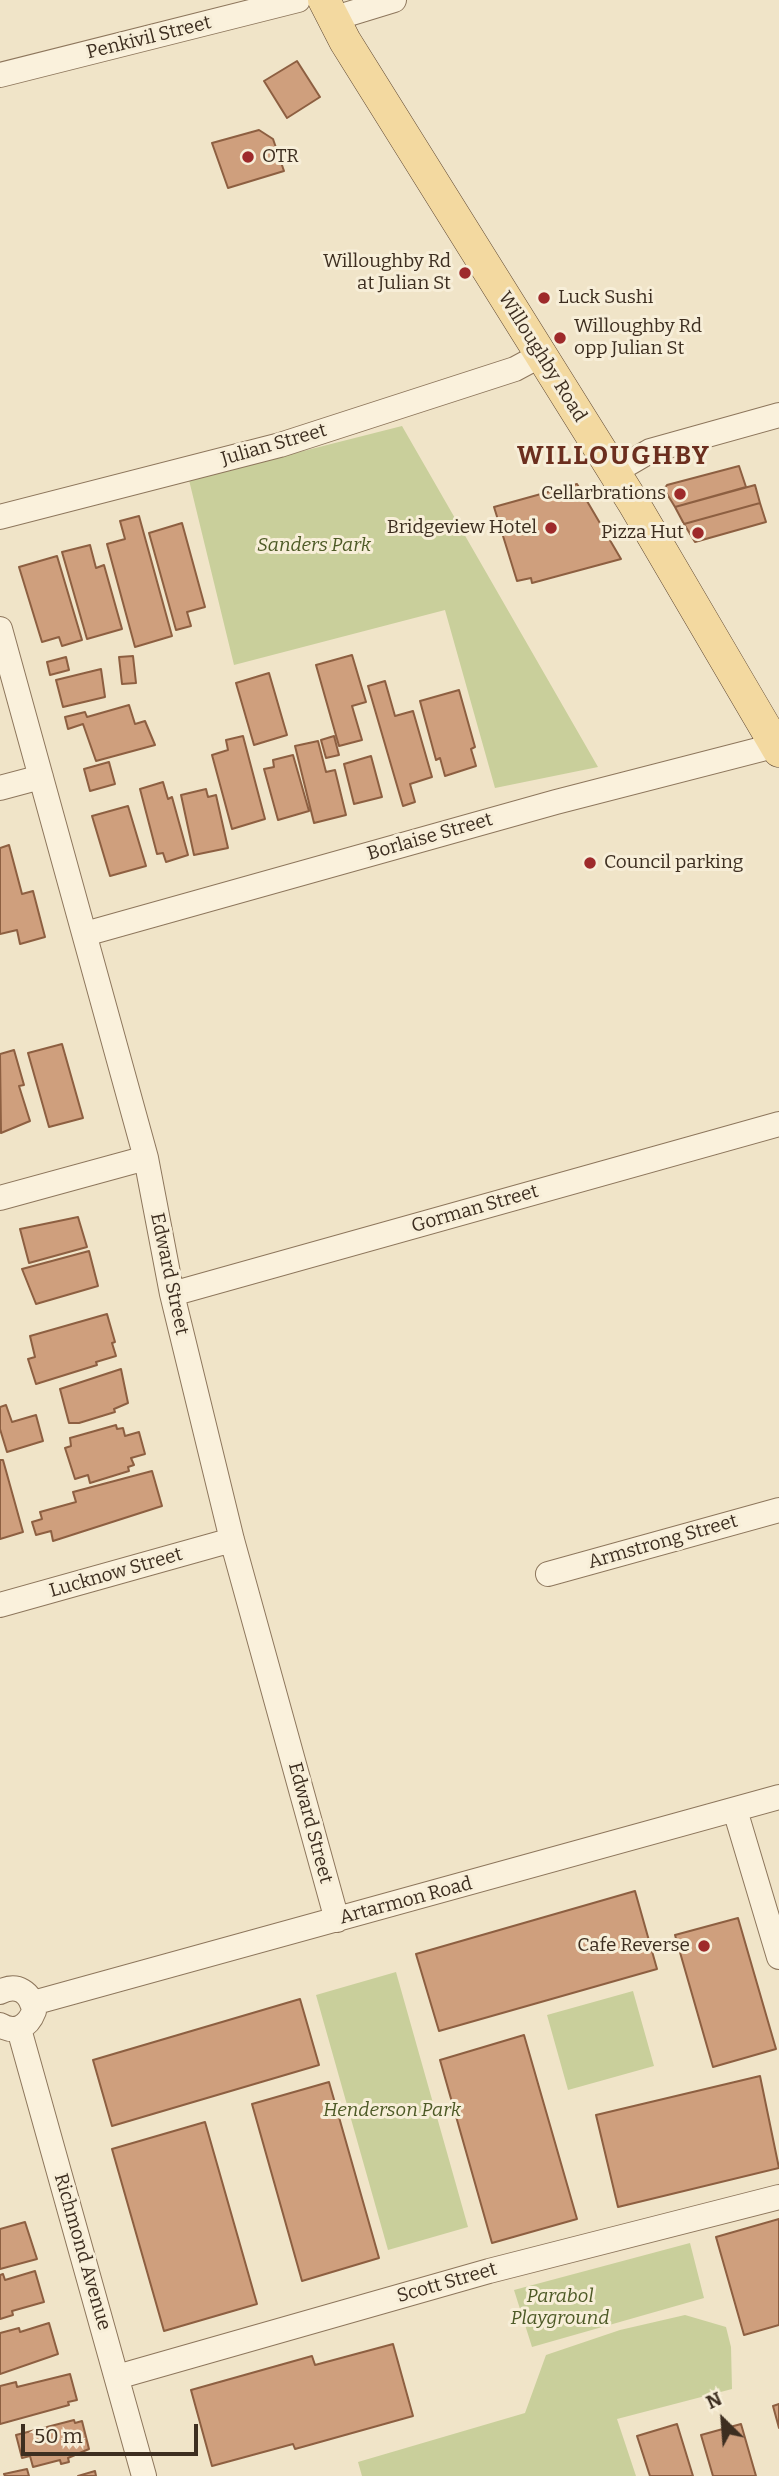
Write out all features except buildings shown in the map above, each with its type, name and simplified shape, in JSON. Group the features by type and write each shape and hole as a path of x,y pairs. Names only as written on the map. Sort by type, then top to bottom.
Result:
{"main road":[{"name":"Willoughby Road","path":"328,10 614,472 778,748"}],"street":[{"name":"Penkivil Street","path":"0,75 298,0"},
{"path":"328,10 394,0"},
{"name":"Julian Street","path":"0,517 280,445 515,369 541,355"},
{"path":"614,472 650,451 779,415"},
{"name":"Edward Street","path":"0,629 146,1158 172,1294 232,1540 337,1920"},
{"name":"Borlaise Street","path":"85,934 556,802 778,748"},
{"path":"0,788 41,777"},
{"name":"Gorman Street","path":"172,1294 779,1124"},
{"path":"0,1198 146,1158"},
{"name":"Armstrong Street","path":"548,1574 779,1510"},
{"name":"Lucknow Street","path":"0,1605 232,1540"},
{"name":"Artarmon Road","path":"33,2003 779,1797"},
{"path":"735,1810 779,1957"},
{"path":"0,1992 15,1988 23,1990 33,2003 31,2019 9,2027"},
{"name":"Richmond Avenue","path":"9,2027 117,2377 144,2476"},
{"name":"Scott Street","path":"117,2377 489,2271 779,2197"}],"green space":[{"name":"Sanders Park","path":"402,426 598,767 495,788 445,610 234,665 189,480"},
{"name":"Henderson Park","path":"396,1972 468,2227 388,2250 316,1995"},
{"path":"633,1991 654,2066 568,2090 547,2015"},
{"name":"Parabol Playground","path":"690,2243 704,2298 532,2347 514,2290"},
{"path":"685,2315 726,2327 731,2347 732,2389 617,2419 636,2476 362,2476 358,2462 525,2413 546,2355 620,2330"}],"place":[{"name":"OTR","path":"248,157"},
{"name":"Willoughby Rd at Julian St","path":"465,273"},
{"name":"Luck Sushi","path":"544,298"},
{"name":"Willoughby Rd opp Julian St","path":"560,338"},
{"name":"Cellarbrations","path":"680,494"},
{"name":"Bridgeview Hotel","path":"551,528"},
{"name":"Pizza Hut","path":"698,533"},
{"name":"Council parking","path":"590,863"},
{"name":"Cafe Reverse","path":"704,1946"}],"district":[{"name":"WILLOUGHBY","path":"614,457"}]}
